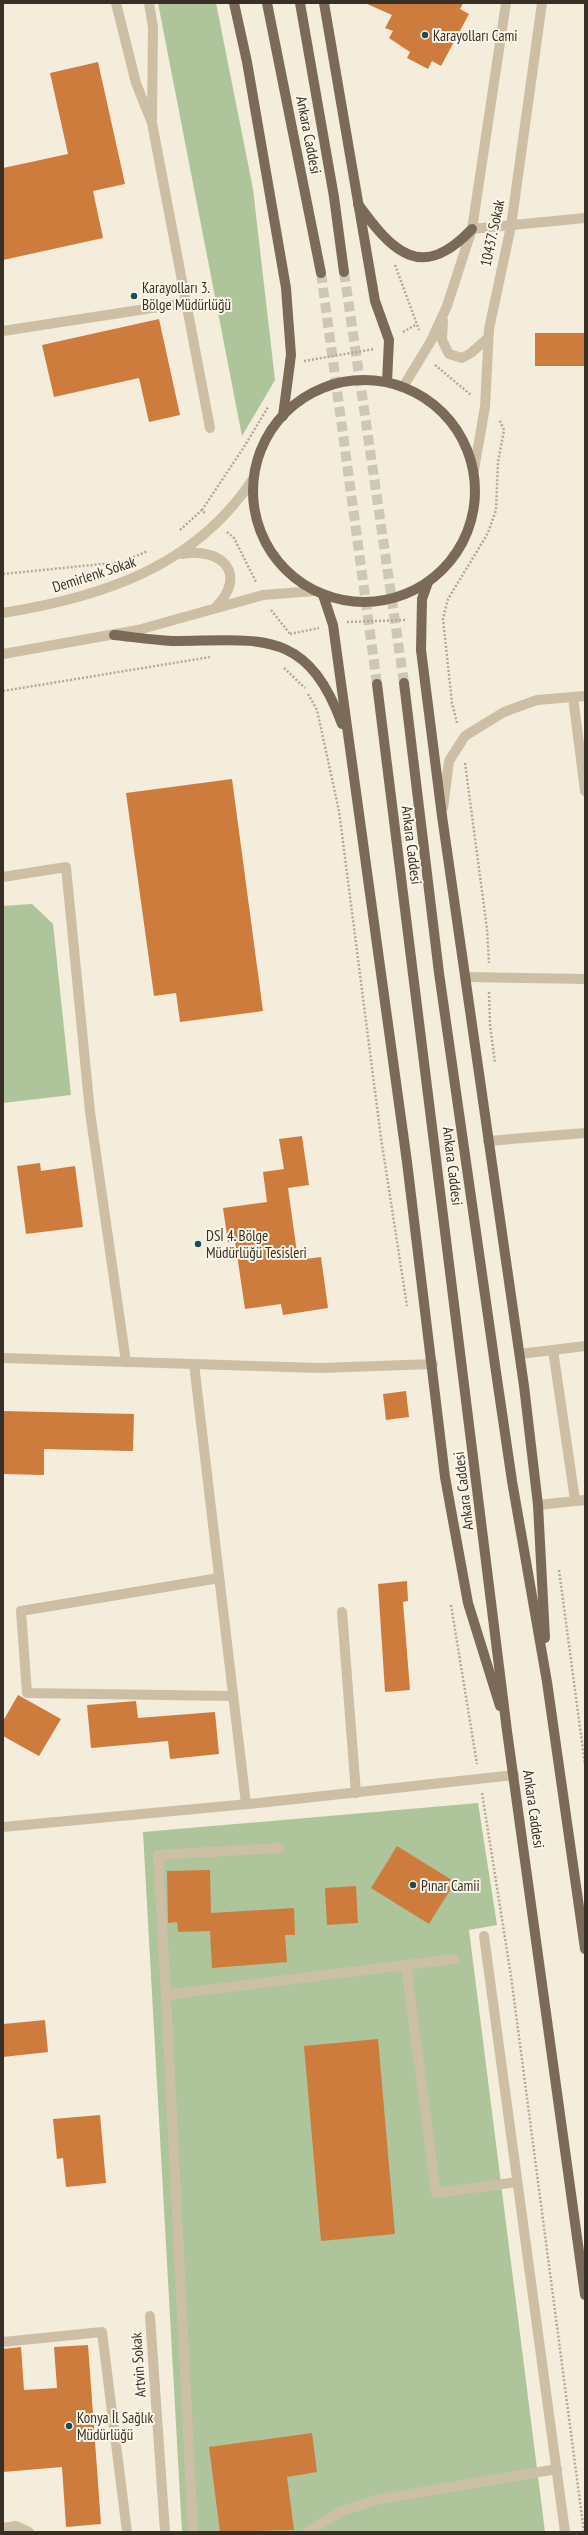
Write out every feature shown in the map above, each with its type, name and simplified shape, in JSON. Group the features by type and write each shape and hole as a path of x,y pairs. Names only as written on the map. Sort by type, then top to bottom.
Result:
{"main road":[{"path":"234,3 247,62 286,288 290,363 283,416"},
{"name":"Ankara Caddesi","path":"267,3 321,273"},
{"name":"Ankara Caddesi","path":"300,3 334,197 344,272"},
{"path":"324,3 356,201 374,301 389,340 387,382"},
{"path":"356,201 387,241 403,253 429,258 456,246 472,229"},
{"path":"354,381 387,382 403,387 418,394 444,413 463,439 474,470 475,506 464,541 454,557 428,582 415,590 385,601 354,602 319,593 284,568 265,542 254,512 254,479 266,439 283,416 308,396 333,385 354,381"},
{"path":"428,582 422,599 421,650 442,816 520,1354 538,1505 548,1682"},
{"path":"319,593 332,625 433,1364 445,1477 468,1603 507,1731"},
{"path":"114,635 172,641 255,640 285,648 306,663 321,682 335,707 348,741"},
{"name":"Ankara Caddesi","path":"404,682 439,973 512,1481 548,1682 585,1949"},
{"name":"Ankara Caddesi","path":"377,684 507,1731 585,2295"}],"street":[{"path":"116,3 136,83 152,123"},
{"path":"149,3 153,35 152,123 185,303 210,428"},
{"name":"10437. Sokak","path":"403,387 426,350 443,314 472,229 506,3"},
{"name":"10437. Sokak","path":"474,470 485,406 488,338 496,287 511,226 542,3"},
{"path":"472,229 585,218"},
{"path":"3,331 185,303"},
{"path":"443,314 442,340 449,354 462,358 471,353 488,338"},
{"name":"Demirlenk Sokak","path":"3,613 32,608 110,587 156,568 177,555 217,524 240,500 254,479"},
{"path":"177,555 208,554 218,557 225,563 231,580 230,590 216,607"},
{"path":"3,654 114,635 156,625 263,595 319,593"},
{"path":"3,607 32,608"},
{"path":"442,816 449,761 465,736 504,712 537,700 585,696"},
{"path":"573,697 585,791"},
{"path":"3,877 66,868 90,1112 126,1362"},
{"path":"465,977 585,979"},
{"path":"488,1141 585,1134"},
{"path":"520,1354 585,1346"},
{"path":"538,1505 580,1500 553,1350"},
{"path":"3,1358 321,1368 433,1364"},
{"path":"194,1364 246,1804"},
{"path":"219,1578 21,1611 27,1693 233,1696"},
{"path":"342,1612 356,1793"},
{"path":"3,1827 356,1793 514,1775"},
{"path":"193,2532 158,1854 279,1848"},
{"path":"484,1936 565,2532"},
{"path":"166,1995 454,1959"},
{"path":"406,1965 436,2193 518,2182"},
{"name":"Artvin Sokak","path":"150,2316 164,2532"},
{"path":"3,2342 102,2332 127,2532"},
{"path":"307,2532 342,2511 363,2503 557,2469"},
{"path":"3,2528 16,2526 29,2532"}],"path":[{"path":"387,241 430,361 501,420 504,430 498,462 496,510 488,534 448,599 443,619 452,703 462,741 488,929 490,1025 496,1071"},
{"path":"290,363 376,349 416,324"},
{"path":"179,532 202,510 244,447 272,400"},
{"path":"202,510 234,538 263,595 290,634"},
{"path":"3,574 122,562 154,548"},
{"path":"290,634 344,622 443,619"},
{"path":"290,634 280,664 306,690 317,710 339,812 381,1138 408,1310"},
{"path":"3,691 213,657"},
{"path":"558,1565 585,1765"},
{"path":"451,1604 511,1976 584,2532"}],"green space":[{"path":"158,3 216,3 253,189 275,380 242,436"},
{"path":"32,904 53,924 71,1095 3,1103 3,906"},
{"path":"478,1803 497,1925 469,1930 545,2532 182,2532 143,1832"}],"building":[{"name":"Karayolları Cami","path":"365,3 463,3 460,9 469,14 441,66 432,61 428,69 407,58 410,52 389,38 393,31 385,28 392,15"},
{"path":"98,62 125,184 93,191 103,238 3,260 3,168 68,154 50,73"},
{"path":"159,319 180,415 149,422 139,378 54,397 42,345"},
{"path":"535,333 585,333 585,366 535,366"},
{"path":"232,779 263,1011 180,1022 176,993 154,996 126,793"},
{"path":"302,1136 309,1185 288,1188 298,1260 321,1257 328,1308 283,1315 281,1304 245,1309 235,1241 228,1242 223,1208 267,1202 263,1172 284,1169 279,1139"},
{"path":"40,1163 41,1171 75,1166 83,1227 26,1234 17,1166"},
{"path":"406,1391 409,1417 386,1420 383,1394"},
{"path":"3,1411 134,1414 133,1451 44,1449 44,1475 3,1474"},
{"path":"407,1581 408,1601 403,1602 410,1690 385,1692 378,1584"},
{"path":"18,1695 61,1719 39,1756 3,1736 3,1721"},
{"path":"136,1701 138,1718 215,1712 219,1754 170,1759 168,1741 91,1748 87,1705"},
{"name":"Pınar Camii","path":"397,1846 455,1882 429,1924 371,1888"},
{"path":"210,1870 211,1913 294,1908 295,1935 285,1935 287,1962 212,1968 210,1931 178,1932 177,1922 168,1923 167,1871"},
{"path":"356,1886 358,1923 327,1925 325,1888"},
{"path":"45,2020 48,2052 3,2057 3,2024"},
{"path":"378,2039 395,2234 321,2241 304,2046"},
{"path":"100,2115 106,2183 66,2187 63,2158 57,2159 53,2119"},
{"path":"88,2345 101,2524 66,2527 62,2467 3,2472 3,2349 21,2347 24,2390 57,2388 54,2347"},
{"path":"312,2433 317,2472 287,2477 294,2530 220,2532 209,2447"}],"tunnel":[{"path":"344,272 404,683"},
{"path":"321,273 377,684"}],"place":[{"name":"Karayolları Cami","path":"425,35"},
{"name":"Karayolları 3. Bölge Müdürlüğü","path":"134,296"},
{"name":"DSİ 4. Bölge Müdürlüğü Tesisleri","path":"198,1244"},
{"name":"Pınar Camii","path":"413,1885"},
{"name":"Konya İl Sağlık Müdürlüğü","path":"69,2426"}]}
